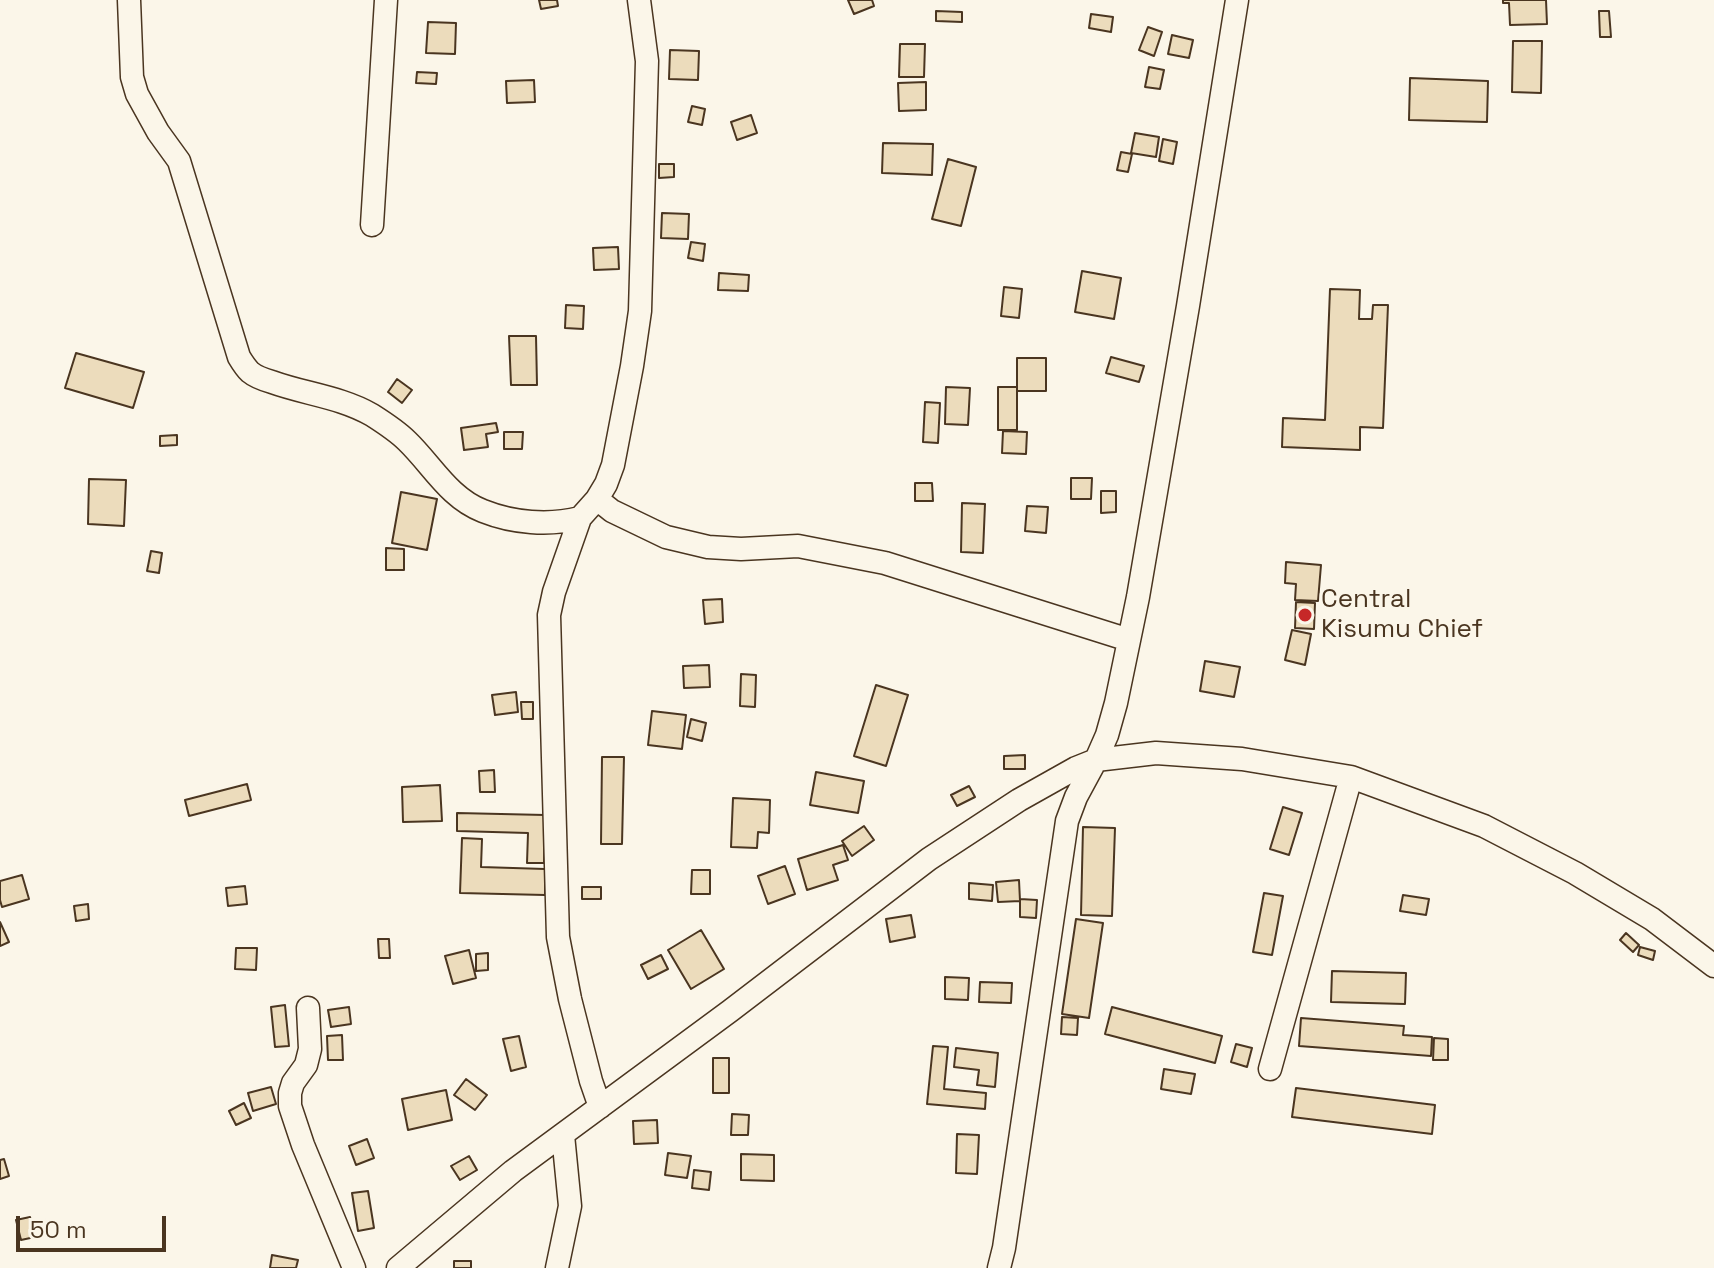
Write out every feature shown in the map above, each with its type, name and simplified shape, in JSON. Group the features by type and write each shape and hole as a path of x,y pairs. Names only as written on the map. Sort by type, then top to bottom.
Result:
{"street":[{"path":"129,0 132,77 137,94 179,161 239,357 249,371 264,380 348,403 372,415 406,440 444,484 482,511 506,518 560,523 580,518"},
{"path":"372,225 386,0"},
{"path":"600,1107 570,999 558,937 549,615 580,518 597,499 613,465 632,366 640,311 647,61 639,0"},
{"path":"999,1268 1007,1234 1067,821 1107,735 1138,597 1237,0"},
{"path":"597,499 612,511 666,537 708,547 798,546 885,563 1129,640"},
{"path":"398,1268 513,1171 788,968 929,859 1019,800 1096,760 1156,753 1242,759 1351,777 1484,826 1575,873 1652,919 1714,966"},
{"path":"1270,1069 1351,777"},
{"path":"308,1008 310,1049 306,1065 293,1083 290,1106 354,1268"},
{"path":"557,1268 570,1206 563,1135"}],"building":[{"path":"539,0 557,0 558,6 541,9"},
{"path":"848,0 872,0 874,6 854,14"},
{"path":"1503,0 1546,0 1547,24 1510,25 1509,3 1503,3"},
{"path":"936,11 962,12 962,22 936,21"},
{"path":"1599,11 1609,11 1611,37 1600,37"},
{"path":"1091,14 1113,17 1111,32 1089,28"},
{"path":"428,22 456,23 455,54 426,53"},
{"path":"1148,27 1162,32 1154,56 1139,50"},
{"path":"1172,35 1193,40 1189,58 1168,54"},
{"path":"1513,41 1542,41 1541,93 1512,92"},
{"path":"900,44 925,44 924,77 899,77"},
{"path":"670,50 699,51 698,80 669,79"},
{"path":"1149,67 1164,70 1160,89 1145,87"},
{"path":"417,72 437,73 436,84 416,83"},
{"path":"1410,78 1488,81 1487,122 1409,120"},
{"path":"534,80 535,102 507,103 506,81"},
{"path":"926,82 926,110 899,111 898,83"},
{"path":"692,106 705,109 702,125 688,122"},
{"path":"751,115 757,133 737,140 731,122"},
{"path":"1135,133 1159,137 1156,157 1131,153"},
{"path":"1163,139 1177,142 1173,164 1159,161"},
{"path":"883,143 933,144 932,175 882,173"},
{"path":"1121,152 1132,154 1128,172 1117,170"},
{"path":"948,159 976,167 961,226 932,219"},
{"path":"659,164 674,164 674,177 659,178"},
{"path":"662,213 689,214 688,239 661,238"},
{"path":"691,242 705,244 703,261 688,258"},
{"path":"618,247 619,269 594,270 593,248"},
{"path":"1082,271 1121,278 1114,319 1075,312"},
{"path":"719,273 749,275 748,291 718,290"},
{"path":"1004,287 1022,289 1019,318 1001,316"},
{"path":"1330,289 1360,290 1359,319 1372,319 1373,305 1388,305 1383,428 1360,427 1360,450 1282,447 1283,418 1325,420"},
{"path":"566,305 584,306 583,329 565,328"},
{"path":"509,336 536,336 537,385 511,385"},
{"path":"76,353 144,372 133,408 65,388"},
{"path":"1111,357 1144,366 1139,382 1106,373"},
{"path":"1017,358 1046,358 1046,391 1017,391"},
{"path":"397,379 412,390 402,403 388,392"},
{"path":"946,387 970,388 968,425 945,424"},
{"path":"998,387 1017,387 1017,430 998,430"},
{"path":"925,402 940,403 938,443 923,442"},
{"path":"496,423 498,432 486,434 488,447 464,450 461,428"},
{"path":"1003,431 1027,432 1026,454 1002,453"},
{"path":"504,432 523,432 522,449 504,449"},
{"path":"177,435 177,445 160,446 160,436"},
{"path":"1071,478 1092,478 1091,499 1071,499"},
{"path":"89,479 126,480 124,526 88,524"},
{"path":"915,483 932,483 933,501 915,501"},
{"path":"1101,491 1116,491 1116,512 1101,513"},
{"path":"401,492 437,499 427,550 392,543"},
{"path":"962,503 985,504 983,553 961,552"},
{"path":"1027,506 1048,507 1046,533 1025,531"},
{"path":"386,548 404,549 404,570 386,570"},
{"path":"151,551 162,553 159,573 147,571"},
{"path":"1286,562 1321,565 1318,601 1295,600 1296,584 1285,583"},
{"path":"722,599 723,622 705,624 703,600"},
{"name":"Central Kisumu Chief","path":"1296,602 1315,603 1314,629 1295,628"},
{"path":"1292,630 1311,634 1305,665 1285,660"},
{"path":"1205,661 1240,667 1234,697 1200,691"},
{"path":"709,665 710,687 684,688 683,666"},
{"path":"741,674 756,675 755,707 740,706"},
{"path":"876,685 908,695 886,766 854,756"},
{"path":"516,692 518,712 495,715 492,695"},
{"path":"521,702 533,702 533,719 522,719"},
{"path":"652,711 686,715 682,749 648,745"},
{"path":"691,719 706,723 702,741 687,737"},
{"path":"1025,755 1025,769 1004,769 1004,756"},
{"path":"602,757 624,757 622,844 601,844"},
{"path":"494,770 495,792 480,792 479,771"},
{"path":"816,772 864,781 858,813 810,805"},
{"path":"247,784 251,800 189,816 185,800"},
{"path":"440,785 442,821 403,822 402,787"},
{"path":"969,786 975,797 957,806 951,795"},
{"path":"733,798 770,800 769,833 758,832 757,848 731,847"},
{"path":"1283,807 1302,813 1289,855 1270,849"},
{"path":"457,813 545,815 544,863 527,863 528,833 457,831"},
{"path":"864,826 874,840 852,856 842,841"},
{"path":"1083,827 1115,828 1112,916 1081,915"},
{"path":"462,838 482,839 481,867 545,869 545,895 460,893"},
{"path":"843,845 848,860 833,865 838,880 807,890 798,859"},
{"path":"785,866 795,894 768,904 758,876"},
{"path":"692,870 710,870 710,894 691,894"},
{"path":"22,875 29,899 2,907 0,881"},
{"path":"1019,880 1020,901 998,902 996,882"},
{"path":"969,883 993,885 992,901 969,899"},
{"path":"245,886 247,904 228,906 226,888"},
{"path":"582,887 601,887 601,899 582,899"},
{"path":"1264,893 1283,896 1272,955 1253,952"},
{"path":"1403,895 1429,899 1426,915 1400,911"},
{"path":"1020,899 1037,900 1036,918 1020,917"},
{"path":"88,904 89,919 76,921 74,906"},
{"path":"911,915 915,937 890,942 886,919"},
{"path":"1076,919 1103,923 1089,1018 1062,1014"},
{"path":"0,922 9,942 0,946"},
{"path":"701,930 724,969 691,989 668,950"},
{"path":"1626,933 1639,945 1633,952 1620,940"},
{"path":"378,939 389,939 390,958 379,958"},
{"path":"1640,947 1655,951 1653,960 1638,955"},
{"path":"236,948 257,948 256,970 235,969"},
{"path":"469,950 476,978 453,984 445,956"},
{"path":"488,953 488,970 476,971 476,954"},
{"path":"661,955 668,969 648,979 641,965"},
{"path":"1332,971 1406,973 1405,1004 1331,1002"},
{"path":"945,977 969,978 968,1000 945,999"},
{"path":"980,982 1012,983 1011,1003 979,1002"},
{"path":"285,1005 289,1046 275,1047 271,1007"},
{"path":"349,1007 351,1024 331,1027 328,1010"},
{"path":"1112,1007 1222,1036 1215,1063 1105,1034"},
{"path":"1062,1017 1078,1018 1077,1035 1061,1034"},
{"path":"1301,1018 1404,1026 1403,1035 1432,1037 1431,1056 1299,1046"},
{"path":"342,1035 343,1060 328,1060 327,1036"},
{"path":"519,1036 526,1067 511,1071 503,1039"},
{"path":"1434,1038 1448,1039 1448,1060 1433,1060"},
{"path":"1236,1044 1252,1048 1247,1067 1231,1062"},
{"path":"933,1046 948,1047 944,1089 986,1093 985,1109 927,1104"},
{"path":"956,1048 998,1053 995,1087 977,1085 979,1070 954,1067"},
{"path":"713,1058 729,1058 729,1093 713,1093"},
{"path":"1164,1069 1195,1074 1191,1094 1161,1089"},
{"path":"466,1079 487,1095 475,1110 454,1095"},
{"path":"271,1087 276,1104 253,1111 248,1093"},
{"path":"1296,1088 1435,1105 1432,1134 1292,1117"},
{"path":"446,1090 452,1120 408,1130 402,1099"},
{"path":"244,1103 251,1118 236,1125 229,1111"},
{"path":"732,1114 749,1115 748,1135 731,1135"},
{"path":"657,1120 658,1143 634,1144 633,1121"},
{"path":"957,1134 979,1135 977,1174 956,1173"},
{"path":"367,1139 374,1158 356,1165 349,1146"},
{"path":"668,1153 691,1156 687,1178 665,1175"},
{"path":"741,1154 774,1155 774,1181 741,1180"},
{"path":"469,1156 477,1170 460,1180 451,1166"},
{"path":"4,1159 9,1176 0,1179 0,1160"},
{"path":"694,1170 711,1172 709,1190 692,1188"},
{"path":"368,1191 374,1228 358,1231 352,1193"},
{"path":"30,1217 35,1237 21,1240 16,1220"},
{"path":"272,1255 298,1260 296,1268 270,1268"},
{"path":"454,1261 471,1261 471,1268 454,1268"}],"place":[{"name":"Central Kisumu Chief","path":"1305,615"}]}
